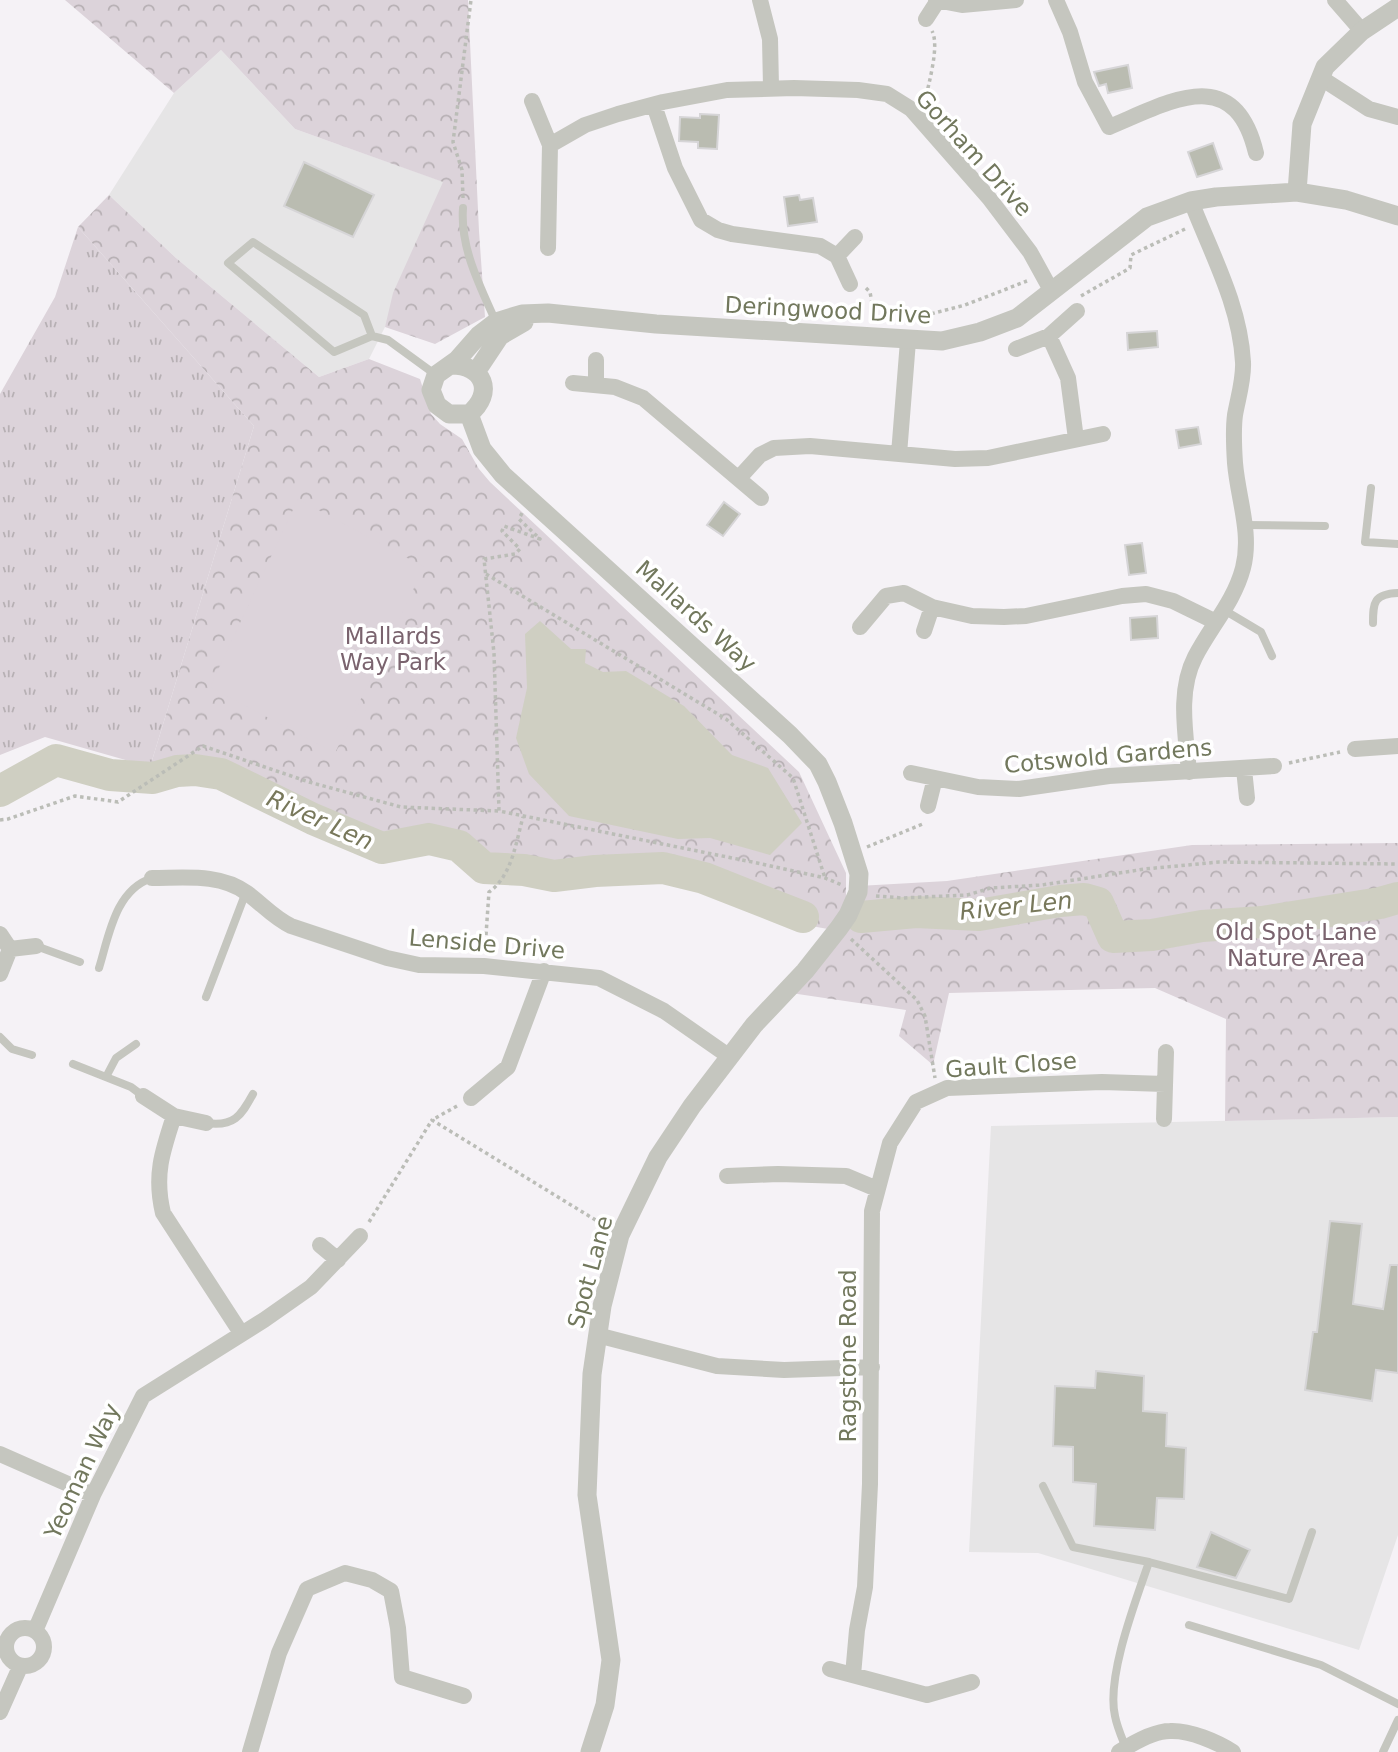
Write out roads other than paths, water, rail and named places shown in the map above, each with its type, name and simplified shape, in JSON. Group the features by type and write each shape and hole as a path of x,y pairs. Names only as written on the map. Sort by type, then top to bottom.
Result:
{"street":[{"path":"760,0 770,38 771,87"},
{"path":"926,19 936,1 962,5 1016,0"},
{"path":"1056,0 1070,32 1102,131 1188,96 1208,96 1235,109 1245,121 1256,153"},
{"path":"1335,0 1362,30"},
{"path":"1297,192 1302,124 1325,67 1362,30 1398,7"},
{"path":"1321,78 1369,108 1398,117"},
{"name":"Gorham Drive","path":"550,145 585,125 654,105 727,90 771,87 858,90 887,94 911,109 989,198 1030,252 1052,292"},
{"path":"532,101 550,145 548,248"},
{"path":"654,105 675,168 701,219 718,230 758,239 820,246 837,256 850,284"},
{"name":"Deringwood Drive","path":"443,370 496,322 522,314 548,313 656,324 943,341 980,332 1017,318 1147,216 1191,201 1297,192 1346,200 1398,216"},
{"path":"1189,772 1184,690 1194,658 1231,600 1243,567 1247,538 1235,453 1235,420 1243,364 1232,302 1191,201"},
{"path":"837,256 855,237"},
{"path":"1016,349 1049,336 1077,311"},
{"name":"Deringwood Drive","path":"476,372 500,336 524,322 548,313"},
{"path":"1049,336 1068,378 1076,439"},
{"path":"899,454 908,341"},
{"path":"596,360 596,384"},
{"path":"463,365 476,372 484,390 477,408 469,415 449,414 437,405 431,390 443,370 463,365"},
{"path":"573,383 614,387 643,398 761,498"},
{"name":"Mallards Way","path":"469,415 482,449 503,475 818,764 843,823 853,853 858,883"},
{"path":"738,478 760,455 774,448 810,446 955,459 988,458 1103,434"},
{"path":"860,627 886,596 904,593 932,607 972,616 1026,616 1122,596 1146,594 1220,616"},
{"path":"925,631 932,607"},
{"path":"1355,749 1398,746"},
{"name":"Cotswold Gardens","path":"911,773 978,787 1019,789 1109,776 1274,766"},
{"name":"Cotswold Gardens","path":"1244,769 1247,798"},
{"path":"928,806 935,778"},
{"name":"Lenside Drive","path":"152,878 226,882 246,892 277,919 290,926 387,958 419,965 484,966 599,978 664,1011 730,1058"},
{"name":"Spot Lane","path":"590,1752 604,1705 611,1660 587,1496 591,1386 597,1335 620,1235 658,1157 692,1105 754,1025 839,928 848,915 858,883"},
{"path":"0,934 10,949"},
{"path":"10,949 36,946"},
{"path":"0,974 10,949"},
{"path":"471,1098 508,1067 544,971"},
{"path":"1164,1119 1166,1052"},
{"name":"Gault Close","path":"877,1189 890,1143 904,1119 916,1102 947,1088 1102,1082 1165,1084"},
{"path":"143,1096 174,1116 206,1123"},
{"path":"174,1116 158,1177 158,1193 163,1213 241,1333"},
{"path":"727,1175 846,1176 877,1189"},
{"name":"Ragstone Road","path":"853,1675 857,1630 865,1587 870,1484 872,1211 877,1189"},
{"name":"Yeoman Way","path":"0,1712 20,1667 30,1666 40,1659 44,1651 42,1638 35,1630 93,1495 143,1396 311,1287 360,1236"},
{"path":"320,1245 338,1260"},
{"path":"597,1335 717,1366 784,1370 872,1367"},
{"path":"0,1454 93,1495"},
{"path":"250,1752 279,1653 307,1590 345,1573 372,1580 391,1591 398,1628 402,1678"},
{"path":"20,1667 10,1660 5,1651 6,1642 9,1635 16,1630 35,1630"},
{"path":"830,1669 927,1695 972,1682"},
{"path":"386,1672 464,1696"},
{"path":"1123,1750 1145,1738 1170,1731 1198,1736 1233,1752"}],"lane":[{"path":"463,208 462,226 472,267 496,322"},
{"path":"372,336 364,314 253,242 228,263 334,352 372,336 388,341 443,370"},
{"path":"1371,488 1366,541 1398,544"},
{"path":"1245,525 1325,526"},
{"path":"1373,624 1375,601 1381,595 1398,593"},
{"path":"1220,616 1261,632 1272,656"},
{"path":"99,968 117,911 131,891 152,878"},
{"path":"206,997 246,892"},
{"path":"36,946 80,962"},
{"path":"0,1037 12,1049 32,1055"},
{"path":"106,1077 116,1058 136,1044"},
{"path":"73,1063 131,1087 143,1096"},
{"path":"206,1123 217,1125 230,1122 241,1114 253,1094"},
{"path":"1043,1486 1073,1548 1149,1562 1289,1599 1312,1532"},
{"path":"1123,1750 1114,1715 1114,1687 1132,1613 1149,1562"},
{"path":"1189,1625 1321,1665 1398,1704"},
{"path":"1383,1752 1398,1720"}],"waterway":[{"name":"River Len","path":"0,791 56,760 110,775 153,778 177,771 195,770 221,774 313,819 382,848 429,839 459,846 484,868 524,870 554,876 663,868 704,878 803,917"},
{"name":"River Len","path":"861,917 916,912 979,915 1084,899 1098,903 1113,937 1262,922 1398,898"}],"park label":[{"name":"Mallards Way Park","path":"393,649"},
{"name":"Old Spot Lane Nature Area","path":"1296,945"}]}
